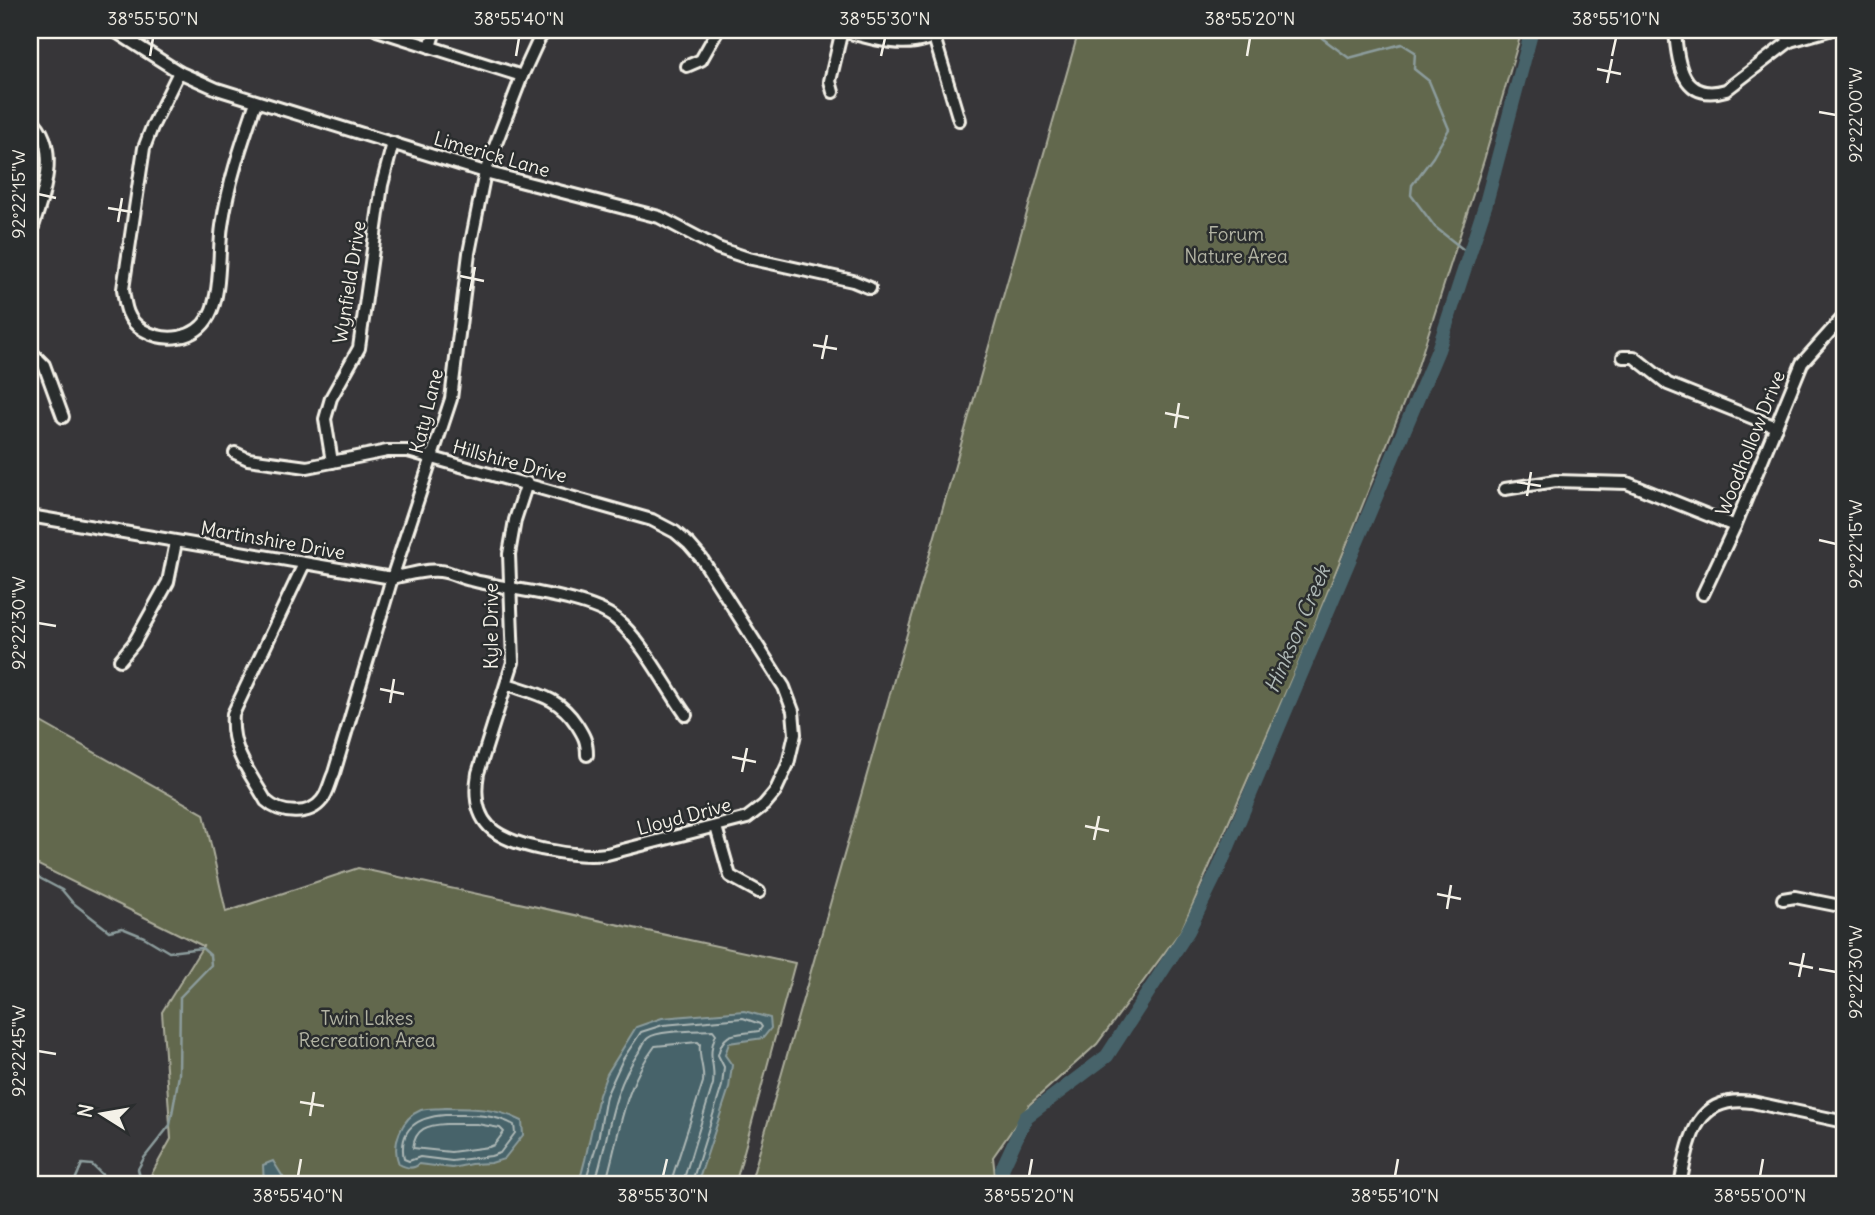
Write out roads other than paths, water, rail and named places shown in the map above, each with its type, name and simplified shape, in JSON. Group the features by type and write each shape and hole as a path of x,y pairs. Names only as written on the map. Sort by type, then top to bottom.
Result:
{"street":[{"name":"Limerick Lane","path":"113,30 179,72 217,89 485,172 659,217 718,248 748,258 853,281 870,288"},
{"path":"133,42 141,30"},
{"path":"377,30 522,76"},
{"path":"430,47 435,30"},
{"name":"Katy Lane","path":"304,564 233,714 235,747 266,801 273,807 286,811 311,809 323,800 334,774 392,578 451,399 475,213 485,172 522,76 546,30"},
{"path":"687,66 701,60 718,30"},
{"path":"833,92 830,81 840,30 903,44 938,34 959,120"},
{"path":"1675,30 1677,61 1681,75 1690,85 1715,93 1726,90 1790,41 1829,30"},
{"path":"1782,30 1790,41"},
{"path":"179,72 144,148 124,289 125,308 131,319 140,329 155,336 186,336 209,317 213,306 222,227 232,172 256,102"},
{"path":"30,118 43,136 48,157 45,187 30,236"},
{"name":"Wynfield Drive","path":"332,462 324,428 325,419 331,398 359,348 382,185 393,143"},
{"name":"Woodhollow Drive","path":"1703,594 1735,526 1802,363 1845,315"},
{"path":"30,351 44,365 63,417"},
{"path":"1623,357 1634,357 1668,384 1776,427"},
{"name":"Hillshire Drive","path":"235,453 248,459 307,467 387,451 408,452 652,520 675,532"},
{"path":"1505,489 1556,481 1627,483 1735,526"},
{"name":"Kyle Drive","path":"477,809 475,790 478,773 513,662 509,587 510,539 527,483"},
{"name":"Martinshire Drive","path":"30,516 392,578 433,570 443,571 589,607 614,617 631,633 686,715"},
{"name":"Lloyd Drive","path":"477,809 490,829 505,839 573,855 607,854 747,818 775,792 788,764 795,734 793,711 784,687 702,559 675,532"},
{"path":"120,660 134,643 168,582 176,542"},
{"path":"507,684 561,704 587,740 587,755"},
{"path":"716,827 730,876 759,892"},
{"path":"1783,899 1796,897 1845,907"},
{"path":"1680,1185 1690,1140 1699,1118 1720,1104 1738,1100 1845,1122"}],"water":[{"path":"744,1011 770,1018 771,1028 763,1038 729,1043 725,1055 732,1065 729,1088 697,1185 576,1185 585,1160 599,1095 607,1074 636,1027 662,1018"},
{"path":"445,1108 503,1113 522,1121 523,1135 504,1159 491,1163 452,1168 419,1164 409,1168 399,1164 397,1141 408,1119 421,1110"},
{"path":"273,1161 288,1185 264,1185 263,1165"}],"waterway":[{"path":"1318,30 1322,38 1349,58 1402,44 1415,52 1414,69 1429,81 1449,129 1412,185 1411,195 1435,227 1469,254"},
{"name":"Hinkson Creek","path":"1004,1185 1002,1169 1026,1117 1107,1056 1188,931 1219,868 1438,350 1486,203 1532,30"},
{"path":"30,873 62,890 72,902 109,931 122,928 169,952 202,948 210,955 211,965 180,997 179,1075 170,1125 138,1169 142,1185"},
{"path":"73,1185 82,1164 92,1165 113,1185"}],"park label":[{"name":"Forum Nature Area","path":"1236,245"},
{"name":"Twin Lakes Recreation Area","path":"367,1029"}]}
